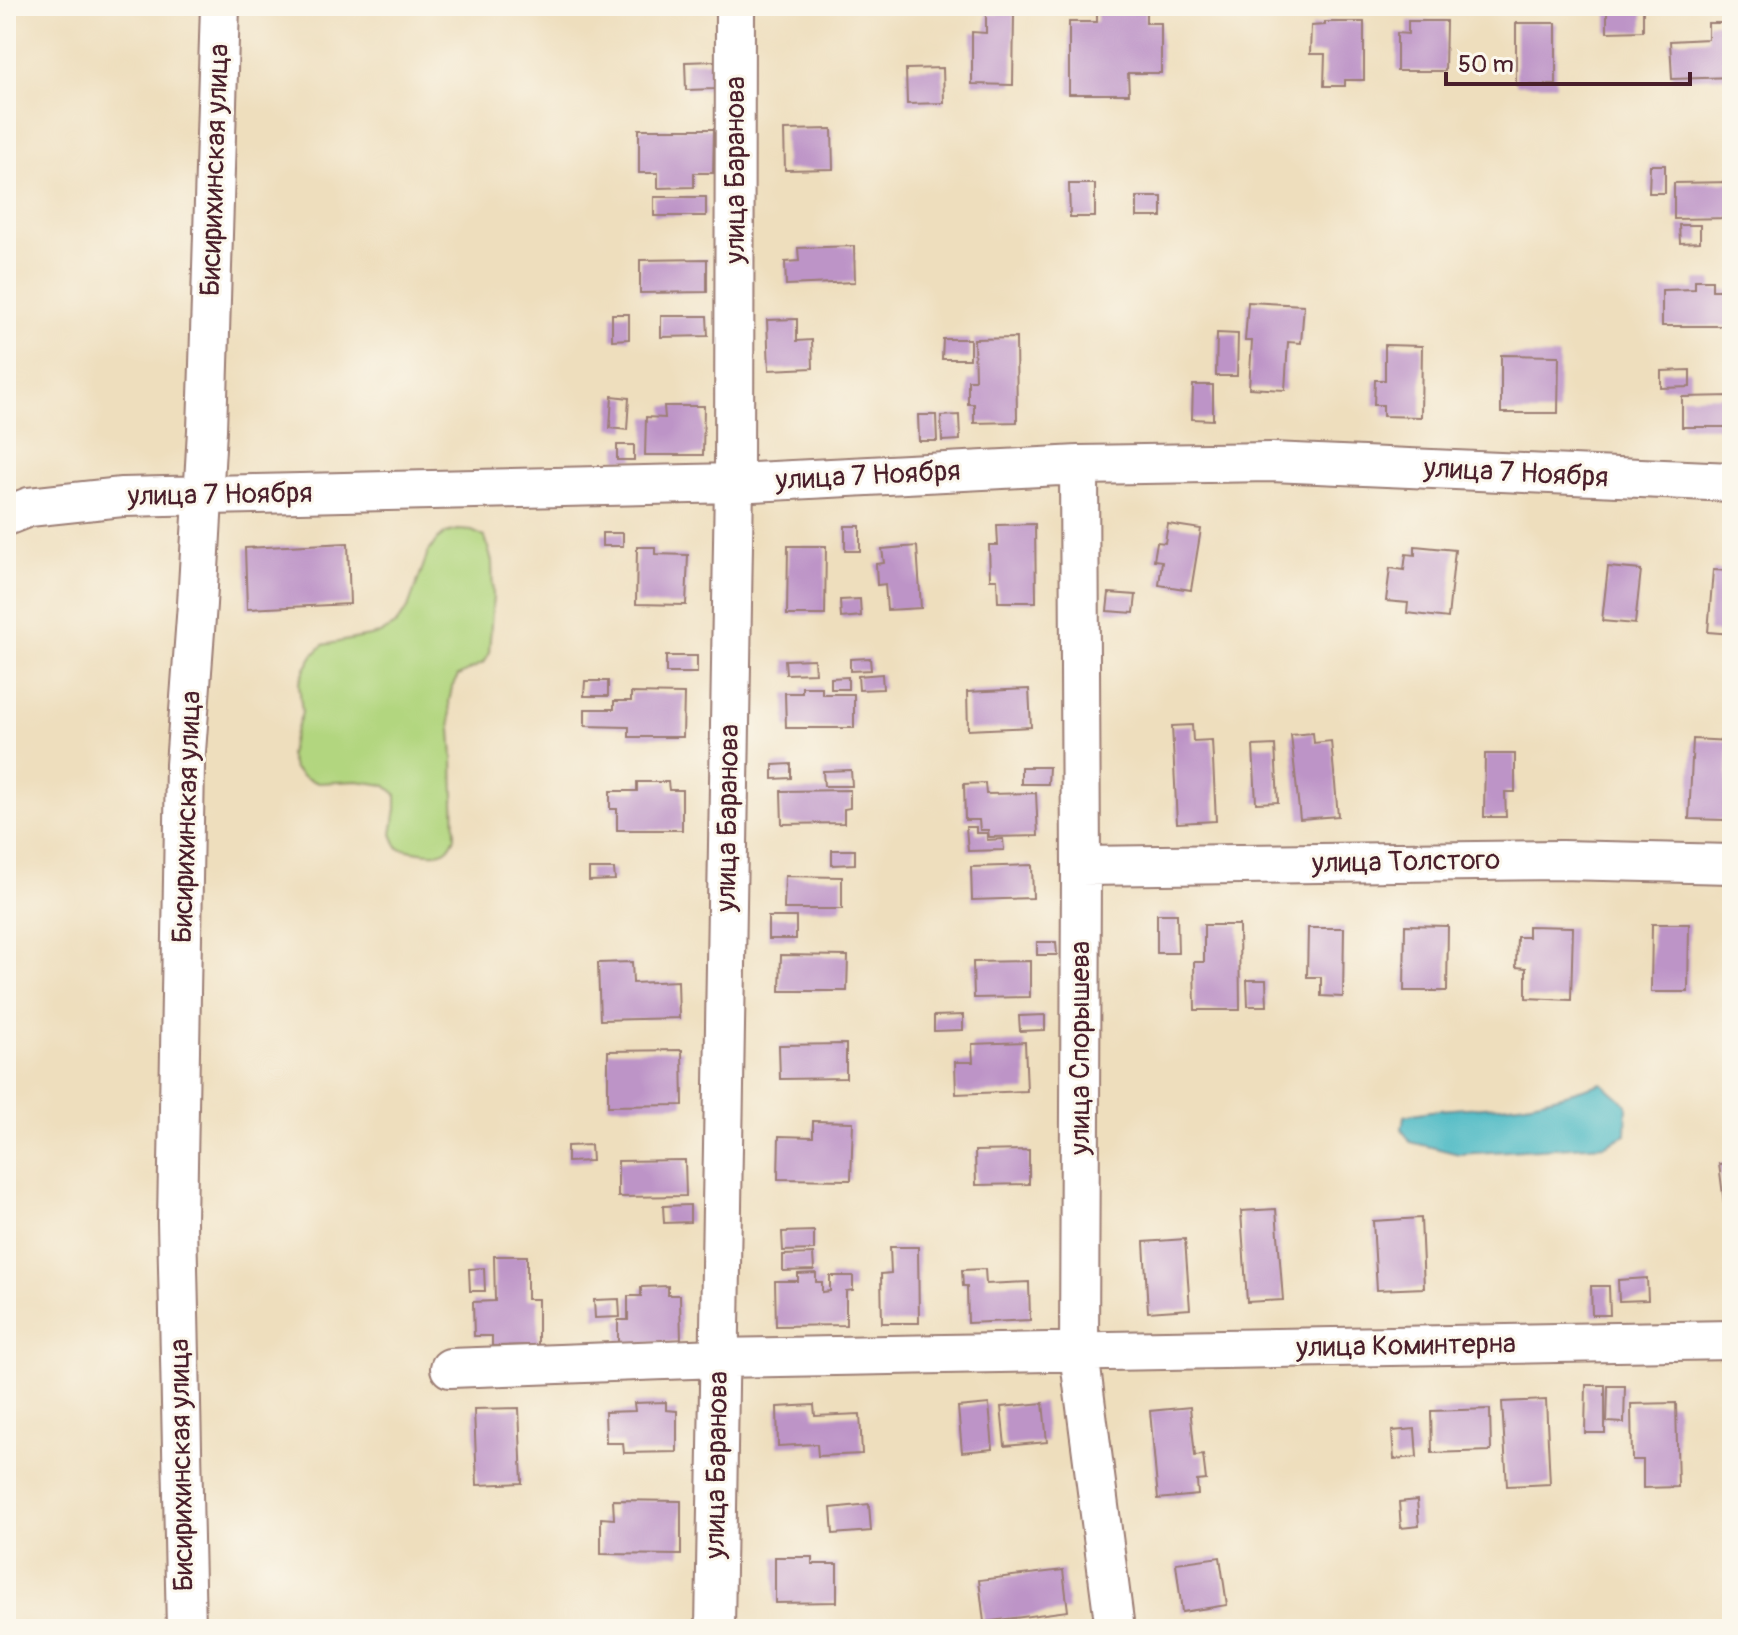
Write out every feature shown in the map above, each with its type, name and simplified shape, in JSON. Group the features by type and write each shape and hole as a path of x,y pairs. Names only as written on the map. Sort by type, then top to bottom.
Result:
{"street":[{"name":"Бисирихинская улица","path":"186,1629 177,1206 185,765 207,430 220,6"},
{"name":"улица Баранова","path":"715,1629 734,483 735,6"},
{"name":"улица 7 Ноября","path":"6,516 29,507 122,497 734,483 1079,465 1272,462 1732,482"},
{"name":"улица Спорышева","path":"1079,465 1079,1353 1115,1629"},
{"name":"улица Толстого","path":"1081,866 1561,860 1732,864"},
{"name":"улица Коминтерна","path":"450,1368 718,1358 1732,1340"}],"green space":[{"path":"472,531 485,537 492,562 489,653 483,663 458,676 449,702 455,837 442,852 423,853 398,848 392,834 396,794 385,785 357,781 318,783 303,777 293,768 289,755 302,713 299,684 313,655 323,645 380,634 396,624 408,608 428,553 446,533"}],"water":[{"path":"1602,1083 1627,1105 1626,1135 1605,1145 1459,1154 1410,1142 1402,1129 1404,1116 1534,1102"}],"building":[{"path":"1643,7 1643,31 1607,32 1607,8"},
{"path":"1097,9 1146,9 1146,23 1161,23 1161,73 1128,73 1129,94 1069,94 1069,22 1097,22"},
{"path":"986,14 1014,14 1013,85 972,84 972,32 986,33"},
{"path":"1408,21 1446,21 1445,71 1397,71 1397,33 1408,34"},
{"path":"1325,22 1364,22 1364,80 1345,80 1345,86 1324,86 1325,54 1310,54 1311,26 1325,25"},
{"path":"1516,23 1556,23 1556,85 1516,85"},
{"path":"1708,23 1732,23 1732,77 1672,79 1670,41 1708,39"},
{"path":"715,61 715,89 686,90 685,62"},
{"path":"943,68 944,103 907,104 906,69"},
{"path":"639,129 714,129 713,173 694,173 694,187 658,188 658,173 639,173"},
{"path":"832,129 833,169 785,170 784,130"},
{"path":"1650,165 1665,165 1665,193 1649,193"},
{"path":"1732,182 1732,218 1674,219 1674,183"},
{"path":"1069,184 1095,184 1095,217 1070,217"},
{"path":"654,197 706,197 706,216 654,216"},
{"path":"1137,197 1162,197 1162,217 1137,217"},
{"path":"1679,225 1700,225 1700,242 1680,243"},
{"path":"854,246 855,282 786,285 785,262 799,261 798,248"},
{"path":"707,259 707,292 640,293 640,260"},
{"path":"1695,280 1712,280 1712,290 1732,290 1732,326 1662,326 1662,290 1695,289"},
{"path":"1248,302 1304,305 1301,343 1288,342 1285,390 1249,388 1252,341 1245,341"},
{"path":"612,314 629,314 629,339 612,340"},
{"path":"661,316 707,316 708,336 661,337"},
{"path":"797,319 797,341 812,340 813,368 769,370 767,320"},
{"path":"1217,333 1238,334 1237,376 1216,376"},
{"path":"1016,338 1017,422 974,423 974,404 968,404 968,380 975,380 974,339"},
{"path":"943,339 970,339 970,359 942,359"},
{"path":"1385,345 1422,346 1421,417 1383,416 1383,405 1374,405 1375,380 1385,380"},
{"path":"1501,355 1559,356 1558,413 1501,413"},
{"path":"1690,370 1690,387 1661,388 1661,371"},
{"path":"1193,385 1213,385 1213,420 1192,419"},
{"path":"612,396 629,398 627,430 610,428"},
{"path":"1732,396 1732,427 1682,427 1682,397"},
{"path":"664,406 704,406 703,455 645,455 646,417 665,418"},
{"path":"918,415 936,415 937,441 919,441"},
{"path":"959,415 960,440 942,441 941,416"},
{"path":"617,445 634,445 634,460 617,460"},
{"path":"1035,524 1036,602 998,602 997,579 990,579 989,545 998,545 997,525"},
{"path":"1168,524 1201,529 1191,590 1159,585 1162,561 1154,560 1157,542 1165,543"},
{"path":"845,526 860,526 860,551 845,551"},
{"path":"602,533 623,533 623,546 602,546"},
{"path":"348,543 350,604 247,609 245,548"},
{"path":"788,546 826,546 825,615 787,615"},
{"path":"917,546 921,608 887,610 885,584 877,585 876,564 884,563 882,549"},
{"path":"1415,546 1455,550 1448,618 1407,613 1408,603 1386,601 1390,568 1404,570 1406,554 1415,555"},
{"path":"637,547 655,547 655,554 688,555 686,605 636,604"},
{"path":"1608,567 1641,570 1635,624 1602,621"},
{"path":"1713,570 1732,571 1732,634 1708,632"},
{"path":"1109,593 1136,595 1134,613 1107,611"},
{"path":"860,599 861,616 841,618 840,600"},
{"path":"666,656 697,656 697,673 666,673"},
{"path":"870,658 871,670 850,671 850,659"},
{"path":"814,659 815,673 786,674 785,660"},
{"path":"882,674 883,689 859,690 858,676"},
{"path":"848,677 848,689 831,689 831,678"},
{"path":"585,681 608,681 608,696 584,696"},
{"path":"802,687 822,687 822,694 854,694 854,728 786,728 785,693 802,693"},
{"path":"1029,689 1031,727 968,730 967,692"},
{"path":"631,693 684,694 683,737 629,737 629,727 585,726 585,709 614,709 614,701 631,701"},
{"path":"1192,725 1193,741 1212,740 1216,821 1177,823 1172,726"},
{"path":"1313,733 1314,743 1331,741 1338,816 1300,819 1291,735"},
{"path":"1693,739 1729,741 1725,820 1689,819"},
{"path":"1275,745 1278,802 1256,803 1253,746"},
{"path":"1485,754 1515,754 1515,792 1505,792 1506,817 1484,817"},
{"path":"791,764 791,778 773,779 773,765"},
{"path":"1021,767 1049,767 1048,784 1021,784"},
{"path":"851,770 852,786 824,786 823,771"},
{"path":"637,782 668,782 669,790 682,790 682,830 617,830 617,809 610,809 610,791 637,791"},
{"path":"985,783 986,794 1036,793 1038,836 989,837 988,830 980,830 979,820 965,820 964,784"},
{"path":"850,790 850,808 844,809 844,823 782,824 781,791"},
{"path":"966,827 976,827 976,833 987,833 987,840 1003,839 1004,850 968,851"},
{"path":"832,850 855,850 855,864 832,865"},
{"path":"1032,865 1033,898 972,900 971,867"},
{"path":"589,869 614,869 615,880 589,881"},
{"path":"785,876 842,877 842,909 784,909"},
{"path":"1157,914 1177,914 1178,953 1157,953"},
{"path":"768,917 796,917 796,939 768,939"},
{"path":"1652,924 1689,924 1688,992 1651,992"},
{"path":"1204,925 1239,925 1240,1010 1195,1010 1194,962 1204,962"},
{"path":"1405,925 1448,926 1447,991 1404,991"},
{"path":"1528,926 1573,927 1571,1000 1526,998 1526,968 1516,967 1517,937 1528,937"},
{"path":"1308,928 1344,928 1343,997 1321,996 1321,977 1307,977"},
{"path":"1037,942 1056,942 1057,955 1037,955"},
{"path":"781,955 848,956 847,991 780,991"},
{"path":"1030,961 1030,997 974,998 973,962"},
{"path":"632,962 633,983 678,981 679,1018 600,1020 598,963"},
{"path":"1247,980 1266,980 1267,1006 1248,1006"},
{"path":"963,1015 963,1030 934,1031 934,1016"},
{"path":"1045,1015 1045,1030 1020,1031 1019,1016"},
{"path":"1025,1042 1027,1091 956,1094 955,1062 973,1062 972,1044"},
{"path":"846,1044 846,1078 780,1079 779,1045"},
{"path":"682,1050 683,1105 608,1106 608,1051"},
{"path":"813,1121 853,1122 851,1180 778,1179 779,1136 813,1137"},
{"path":"591,1145 592,1161 567,1162 567,1146"},
{"path":"1029,1150 1029,1184 976,1185 975,1151"},
{"path":"685,1160 686,1196 618,1197 618,1161"},
{"path":"1732,1163 1732,1210 1725,1211 1719,1164"},
{"path":"690,1205 690,1222 664,1223 663,1206"},
{"path":"1276,1209 1283,1300 1247,1302 1241,1211"},
{"path":"1421,1218 1424,1288 1377,1290 1373,1221"},
{"path":"814,1231 814,1250 783,1251 782,1232"},
{"path":"1185,1239 1190,1309 1148,1312 1144,1242"},
{"path":"890,1247 918,1247 919,1323 882,1323 881,1274 891,1273"},
{"path":"813,1254 814,1270 783,1271 783,1255"},
{"path":"494,1256 527,1256 527,1299 538,1299 538,1345 492,1346 492,1336 474,1336 473,1302 495,1301"},
{"path":"484,1268 485,1291 470,1291 469,1269"},
{"path":"985,1269 986,1284 1029,1282 1030,1320 968,1323 967,1286 963,1286 962,1270"},
{"path":"816,1273 816,1282 822,1282 822,1292 830,1291 830,1276 853,1276 853,1290 846,1291 846,1325 776,1326 775,1281 798,1281 798,1274"},
{"path":"1647,1278 1648,1300 1619,1301 1618,1280"},
{"path":"668,1286 668,1295 680,1295 681,1342 618,1344 618,1320 628,1320 628,1296 641,1296 641,1287"},
{"path":"1591,1286 1609,1286 1610,1315 1592,1315"},
{"path":"619,1299 620,1317 595,1318 594,1300"},
{"path":"1586,1385 1605,1385 1605,1433 1585,1433"},
{"path":"1608,1386 1625,1386 1624,1423 1607,1422"},
{"path":"1546,1400 1550,1484 1507,1486 1502,1402"},
{"path":"666,1402 666,1410 677,1411 677,1452 624,1453 623,1443 606,1443 605,1412 635,1411 634,1403"},
{"path":"1043,1403 1047,1442 1005,1446 1001,1407"},
{"path":"1676,1403 1678,1487 1643,1488 1643,1460 1632,1460 1631,1404"},
{"path":"989,1404 993,1449 962,1452 958,1407"},
{"path":"814,1405 815,1416 860,1414 862,1454 818,1456 817,1444 778,1446 777,1407"},
{"path":"1190,1407 1195,1456 1203,1455 1206,1480 1197,1481 1198,1495 1158,1499 1150,1411"},
{"path":"519,1408 522,1483 477,1485 474,1409"},
{"path":"1490,1409 1491,1451 1432,1453 1431,1411"},
{"path":"1415,1429 1417,1457 1394,1459 1392,1431"},
{"path":"613,1500 681,1501 681,1555 601,1554 601,1518 614,1519"},
{"path":"1417,1500 1419,1526 1401,1528 1399,1502"},
{"path":"869,1504 871,1531 833,1534 831,1508"},
{"path":"775,1557 812,1557 812,1564 837,1564 837,1602 775,1603"},
{"path":"1220,1557 1227,1605 1182,1612 1176,1563"},
{"path":"1063,1570 1068,1611 984,1622 979,1580"},
{"path":"671,1622 671,1629 604,1629 604,1623"}]}
